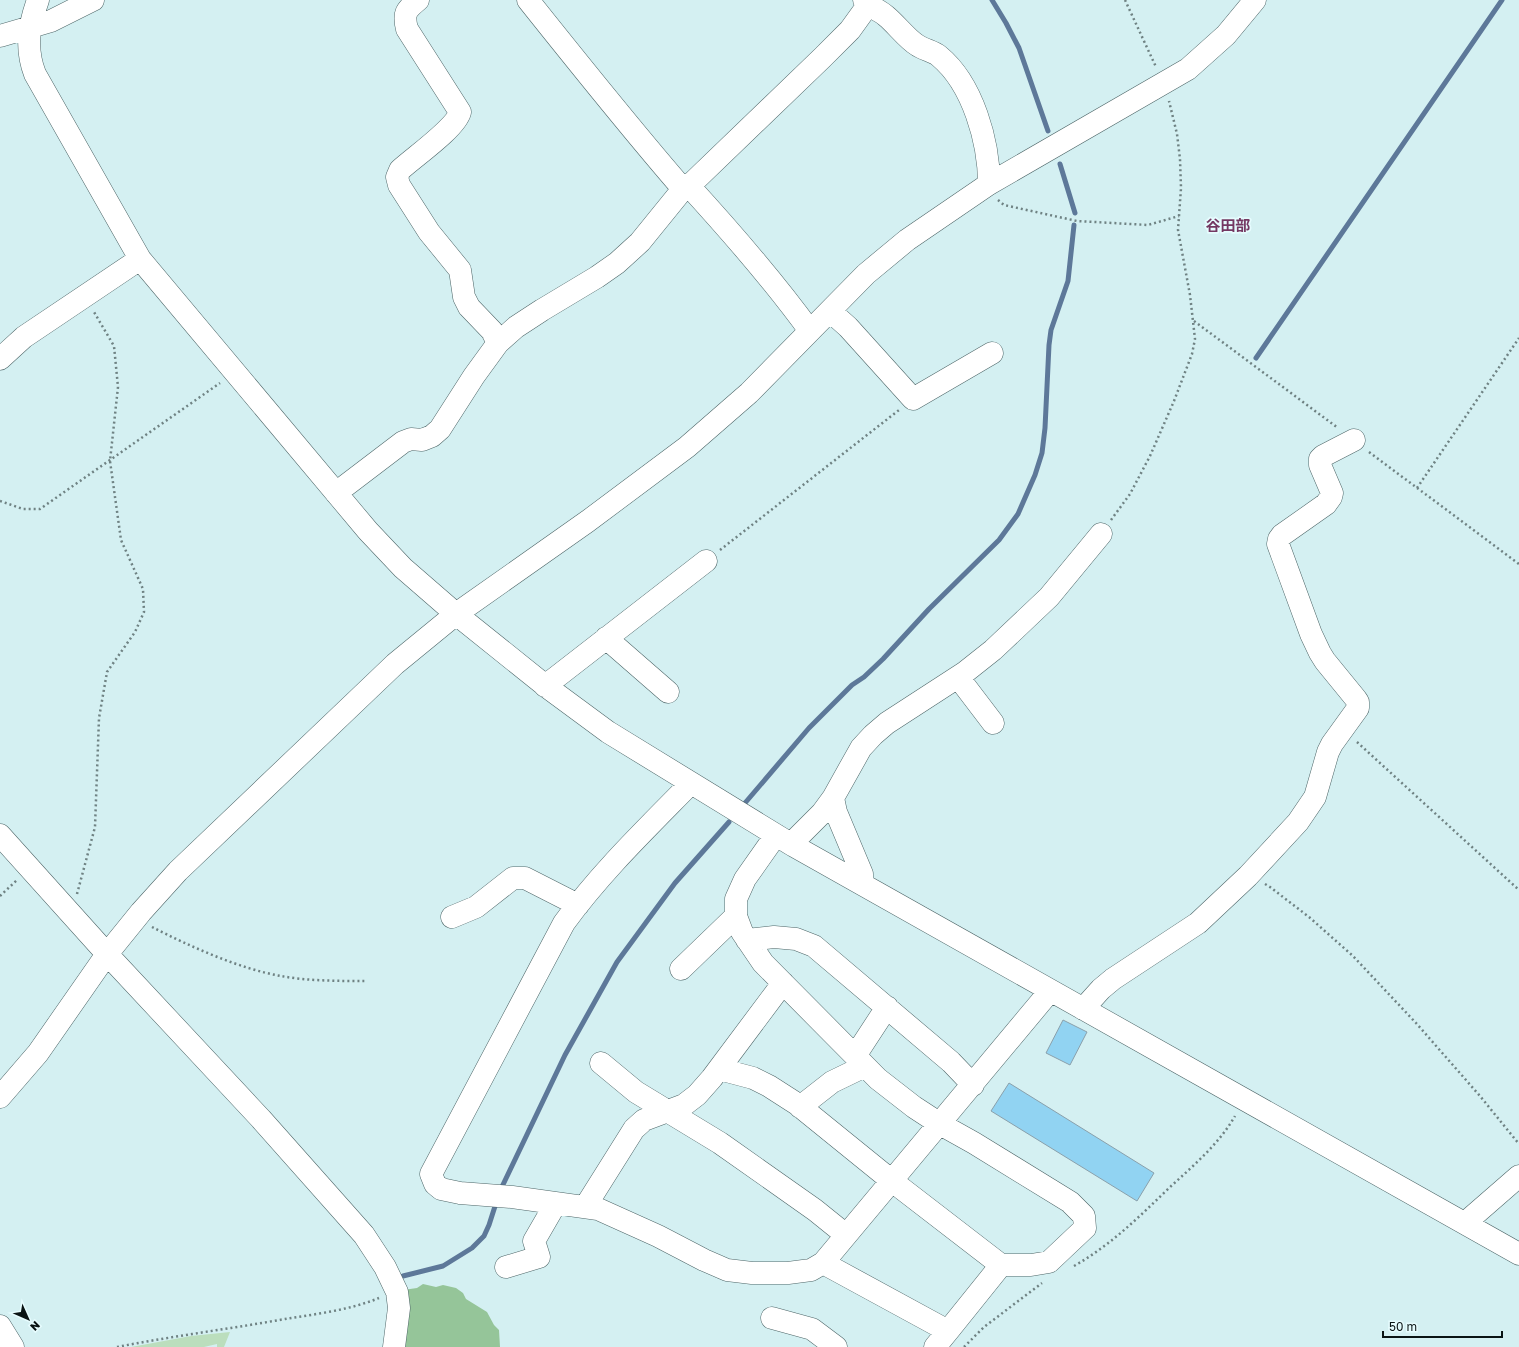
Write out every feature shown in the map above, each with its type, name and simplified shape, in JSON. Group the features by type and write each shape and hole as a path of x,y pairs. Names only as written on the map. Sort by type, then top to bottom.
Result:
{"street":[{"path":"38,0 30,28 29,53 35,74 140,259 368,531 404,568 456,614 545,686 608,732 784,839 1050,991 1519,1254"},
{"path":"0,36 51,21 93,0"},
{"path":"418,0 406,13 405,19 407,29 460,112 459,117 446,131 400,170 397,177 399,185 429,232 460,270 464,297 469,307 492,331 498,343"},
{"path":"528,0 575,61 642,142 738,240 770,278 810,331"},
{"path":"0,1097 38,1053 108,954 136,918 178,871 395,664 456,614 588,521 687,447 749,393 866,274 907,240 989,184 1164,85 1188,69 1226,35 1255,0"},
{"path":"336,493 403,442 411,439 422,440 432,436 440,429 474,376 498,343 516,327 617,263 640,242 686,188 850,30 866,2 886,16 916,44 937,55 958,76 979,122 989,169 989,184"},
{"path":"0,359 24,337 140,259"},
{"path":"830,311 848,327 913,399 992,353"},
{"path":"1083,1009 1113,979 1198,923 1248,876 1298,822 1309,808 1315,797 1328,752 1332,744 1358,708 1358,702 1320,653 1278,544 1282,535 1326,504 1331,497 1332,492 1320,465 1320,459 1354,440"},
{"path":"719,1069 753,1078 770,1086 800,1107 892,1182 1001,1265 1031,1266 1049,1262 1085,1228 1084,1216 1070,1202 974,1143 940,1124 914,1107 884,1084 762,963 742,932 736,916 736,899 744,879 784,839 822,813 833,798 861,748 873,735 887,723 958,677 992,650 1049,597 1101,534"},
{"path":"545,686 706,561"},
{"path":"606,638 668,692"},
{"path":"958,677 993,723"},
{"path":"691,782 629,847 564,923 431,1174 435,1184 441,1189 598,1209 658,1236 727,1270 752,1273 788,1273 811,1270 823,1263 1050,991"},
{"path":"833,798 836,812 862,874 862,884"},
{"path":"0,835 261,1119 364,1235 385,1267 397,1292 398,1308 394,1347"},
{"path":"452,918 476,907 512,878 525,878 578,905"},
{"path":"681,969 736,916"},
{"path":"747,940 774,937 796,939 814,946 951,1062 973,1085"},
{"path":"586,1207 634,1129 644,1120 684,1105 697,1095 719,1069 783,983"},
{"path":"800,1107 860,1061 887,1007"},
{"path":"601,1063 636,1092 720,1143 815,1210 846,1235"},
{"path":"1464,1223 1519,1176"},
{"path":"506,1268 539,1257 534,1241 556,1203"},
{"path":"823,1263 942,1339 1001,1265"},
{"path":"772,1318 812,1329 836,1347"},
{"path":"0,1326 12,1347"}],"path":[{"path":"1101,534 1130,494 1150,456 1174,401 1192,354 1195,339 1194,321 1178,230 1181,188 1178,134 1164,85 1125,0"},
{"path":"989,184 994,196 1004,205 1077,221 1148,225 1179,216"},
{"path":"80,900 77,894 95,827 99,718 108,672 135,632 144,612 143,589 121,540 110,461 118,387 114,346 84,296"},
{"path":"1194,321 1519,564"},
{"path":"1417,488 1519,338"},
{"path":"0,501 23,509 40,509 235,373"},
{"path":"706,561 913,399"},
{"path":"1343,730 1519,890"},
{"path":"1248,876 1270,887 1309,917 1353,956 1416,1023 1480,1096 1519,1144"},
{"path":"136,918 164,933 213,955 281,976 337,981 366,981"},
{"path":"1072,1267 1092,1256 1122,1233 1192,1167 1224,1132 1245,1100"},
{"path":"964,1347 984,1327 1000,1314 1046,1281"},
{"path":"117,1347 173,1336 319,1313 368,1302 397,1292"}],"green space":[{"path":"423,1284 436,1287 443,1285 456,1288 463,1293 466,1299 487,1312 494,1325 499,1330 500,1347 388,1347 403,1290 417,1288"},
{"path":"230,1332 224,1347 217,1347 217,1344 204,1347 131,1347 191,1336"}],"building":[{"path":"1063,1020 1087,1032 1070,1065 1046,1053"},
{"path":"1009,1083 1154,1173 1137,1201 991,1111"}],"waterway":[{"path":"992,0 1019,48 1048,131"},
{"path":"1256,358 1502,0"},
{"path":"1060,164 1075,213"},
{"path":"745,803 809,728 852,685 864,677 883,659 929,609 999,540 1018,514 1035,475 1042,453 1051,330 1068,281 1074,225"},
{"path":"500,1191 565,1055 617,962 675,883 729,822"},
{"path":"403,1276 443,1266 472,1248 484,1236 497,1200"}],"district":[{"name":"谷田部","path":"1228,225"}]}
